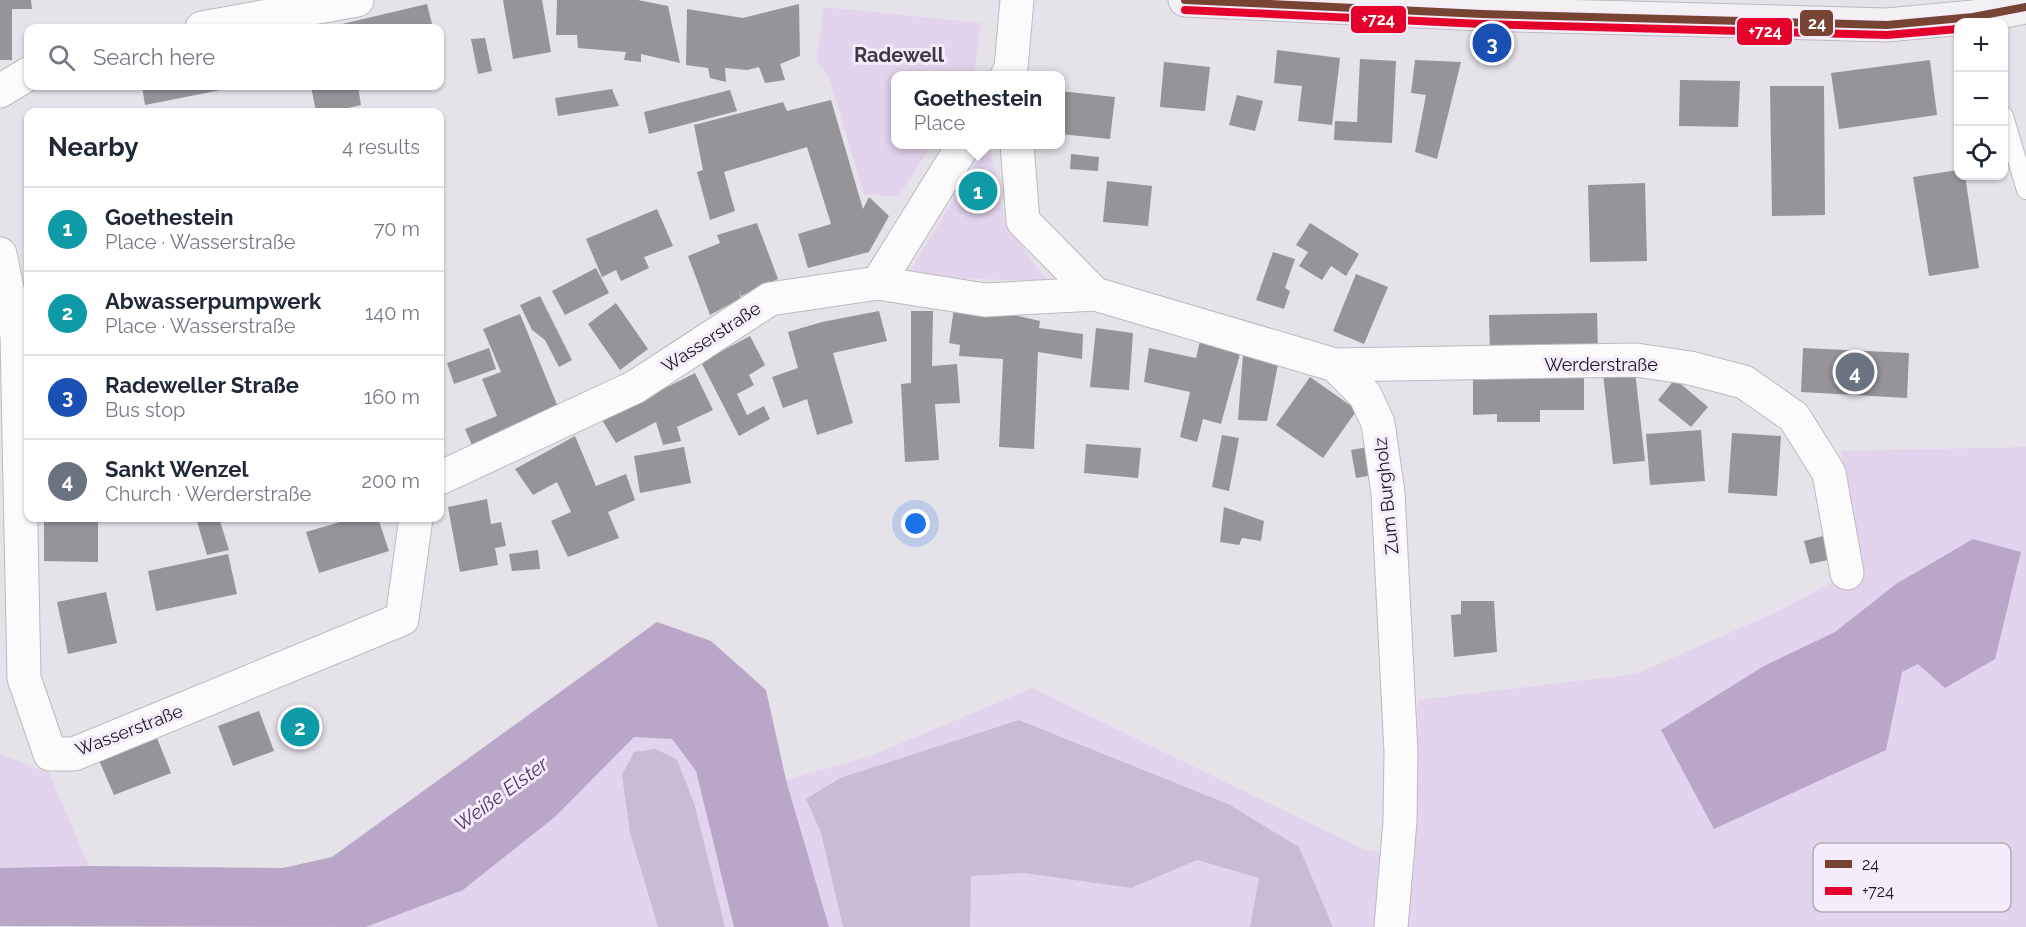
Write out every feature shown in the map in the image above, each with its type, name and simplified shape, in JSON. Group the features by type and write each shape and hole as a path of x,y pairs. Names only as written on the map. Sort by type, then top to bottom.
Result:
{"main road":[{"path":"1185,0 1689,21 1887,25 1954,21"},
{"path":"1982,18 2026,7"}],"street":[{"path":"224,24 357,0"},
{"path":"1010,71 1017,0"},
{"path":"0,91 24,76"},
{"path":"878,283 961,149"},
{"name":"Zum Burgholz","path":"1017,149 1023,221 1095,294 1335,365 1365,395 1378,423 1388,493 1401,753 1400,821 1392,923"},
{"path":"0,254 8,336"},
{"name":"Wasserstraße","path":"444,476 634,387 770,299 878,283 985,300 1095,294"},
{"name":"Wasserstraße","path":"8,336 24,678 50,753 74,754 402,619 415,522"},
{"name":"Werderstraße","path":"1335,365 1487,365 1636,360 1690,368 1744,382 1794,417 1828,473 1847,573"}],"lane":[{"path":"2007,126 2026,190"}],"shaded area":[{"path":"824,7 981,23 975,71 891,71 891,149 929,149 898,197 864,194 828,75 816,62"},
{"path":"985,149 990,149 1006,224 1047,281 906,277"},
{"path":"2026,447 2026,927 1333,927 1332,921 1228,804 1019,720 840,778 806,799 821,833 843,927 829,927 786,780 873,755 1032,688 1363,849 1382,853 1416,839 1418,700 1636,674 1781,610 1862,566 1841,451"},
{"path":"1019,720 1228,804 1299,847 1333,927 1250,927 1259,878 1197,860 1131,888 1024,873 971,876 970,927 843,927 821,833 806,799 840,778"},
{"path":"634,737 672,739 696,771 734,927 725,927 694,803 630,833 658,927 366,927 463,890 556,816"},
{"path":"656,749 677,760 694,803 725,927 658,927 630,833 622,775 634,752"},
{"path":"0,754 49,773 89,866 0,868"},
{"path":"1197,860 1259,878 1250,927 970,927 970,876 1024,873 1131,888"}],"water":[{"path":"1973,539 2021,552 1995,659 1945,688 1918,664 1902,672 1886,750 1714,829 1661,730 1764,666 1835,632 1896,584"},
{"name":"Weiße Elster","path":"657,622 711,641 766,690 786,780 829,927 734,927 696,771 672,739 634,737 556,816 463,890 366,927 0,926 0,868 89,866 283,868 332,857"}],"building":[{"path":"0,0 31,0 32,9 12,9 12,60 0,60"},
{"path":"503,0 542,0 551,52 513,59"},
{"path":"557,0 638,0 668,6 680,63 641,54 641,62 624,60 626,52 578,48 577,35 556,35"},
{"path":"427,4 432,24 342,24"},
{"path":"799,4 800,56 780,64 785,80 765,83 759,67 747,70 725,68 726,82 710,78 708,68 686,65 687,9 743,18"},
{"path":"485,38 492,71 478,74 471,39"},
{"path":"1277,50 1340,58 1332,125 1298,121 1302,86 1274,83"},
{"path":"1360,59 1396,61 1392,143 1334,140 1335,121 1357,122"},
{"path":"1415,60 1461,62 1437,159 1415,152 1426,95 1411,93"},
{"path":"1930,60 1937,115 1839,129 1831,73"},
{"path":"1164,62 1210,67 1205,111 1160,107"},
{"path":"1680,80 1740,81 1738,127 1679,126"},
{"path":"1770,86 1824,86 1825,215 1772,216"},
{"path":"612,89 619,106 558,116 555,98"},
{"path":"143,90 221,90 145,105"},
{"path":"312,90 359,90 361,105 348,108 315,108"},
{"path":"730,90 737,111 649,134 644,112"},
{"path":"1065,92 1115,97 1110,139 1065,134"},
{"path":"1237,95 1263,101 1255,131 1229,125"},
{"path":"831,100 863,209 869,197 889,216 869,252 808,268 798,234 831,224 807,147 724,172 735,211 710,220 697,172 703,170 694,125 783,102 787,111"},
{"path":"1071,154 1099,157 1098,171 1070,169"},
{"path":"1954,171 1954,180 1966,180 1979,268 1929,276 1913,177"},
{"path":"1107,181 1152,186 1148,226 1103,222"},
{"path":"1645,183 1647,261 1590,262 1588,185"},
{"path":"657,209 673,246 644,257 649,268 621,281 616,270 602,277 586,239"},
{"path":"757,223 778,279 741,296 738,289 741,298 710,315 688,256 720,243 717,235"},
{"path":"1310,223 1359,254 1346,276 1331,266 1322,280 1299,266 1308,252 1296,245"},
{"path":"1273,252 1295,259 1285,288 1290,291 1284,309 1256,300"},
{"path":"596,268 609,293 565,315 552,291"},
{"path":"1356,274 1388,287 1364,344 1333,331"},
{"path":"540,296 572,360 559,367 545,340 532,330 520,305"},
{"path":"616,303 648,349 620,370 588,324"},
{"path":"954,308 1005,313 1040,321 1039,328 1083,334 1082,359 1038,352 1034,449 999,447 1003,359 959,356 960,345 949,343"},
{"path":"879,311 887,341 833,353 853,423 817,435 807,399 783,408 772,377 798,368 788,332 822,322"},
{"path":"911,311 933,311 932,366 957,364 960,403 935,404 939,460 905,462 901,384 911,383"},
{"path":"1597,313 1598,352 1490,354 1489,315"},
{"path":"520,314 560,412 475,452 465,429 497,416 482,379 501,372 483,329"},
{"path":"1096,328 1133,333 1129,390 1090,387"},
{"path":"750,336 765,365 749,375 754,385 737,394 747,415 764,406 770,419 739,436 701,362"},
{"path":"1200,341 1240,354 1221,424 1203,419 1197,442 1180,437 1190,392 1144,382 1149,348 1196,358"},
{"path":"489,348 496,369 454,384 447,363"},
{"path":"1803,348 1909,353 1907,398 1801,392"},
{"path":"1243,354 1278,364 1267,421 1238,420"},
{"path":"1635,371 1645,461 1613,464 1603,374"},
{"path":"695,373 713,410 677,427 681,441 663,445 656,422 616,443 602,420"},
{"path":"1584,374 1584,410 1540,410 1540,422 1497,422 1497,414 1473,415 1473,375"},
{"path":"1310,377 1357,410 1323,458 1276,425"},
{"path":"1675,379 1708,407 1691,427 1658,400"},
{"path":"1701,430 1705,481 1650,485 1646,434"},
{"path":"1732,433 1781,436 1777,496 1728,493"},
{"path":"1222,435 1239,438 1229,491 1212,487"},
{"path":"575,436 596,486 626,474 635,500 608,512 619,538 568,557 551,521 571,512 557,482 533,495 515,469"},
{"path":"1086,444 1141,448 1138,478 1084,473"},
{"path":"684,447 691,483 640,493 634,456"},
{"path":"1368,447 1373,475 1356,478 1351,450"},
{"path":"487,499 491,524 501,522 506,546 495,548 498,565 460,572 448,507"},
{"path":"1224,507 1264,521 1261,541 1242,538 1239,545 1220,542"},
{"path":"44,522 98,522 98,562 44,561"},
{"path":"197,522 220,522 229,550 207,555"},
{"path":"340,522 379,522 389,551 319,573 306,532"},
{"path":"1827,535 1832,559 1810,564 1804,541"},
{"path":"538,550 540,569 512,571 509,554"},
{"path":"228,554 237,594 156,611 148,571"},
{"path":"106,592 117,643 68,654 57,602"},
{"path":"1461,601 1494,601 1497,652 1454,657 1451,615 1461,614"},
{"path":"259,711 274,751 233,766 218,726"},
{"path":"302,712 310,738 298,741 292,716"},
{"path":"155,733 171,773 114,795 98,758"}],"transit line":[{"name":"24","path":"1185,0 1482,14 1887,25 1973,17 2026,7"},
{"name":"+724","path":"1185,10 1482,24 1887,35 1954,29"}],"place":[{"name":"Radeweller Straße","path":"1492,43"},
{"name":"Goethestein","path":"978,191"},
{"name":"Sankt Wenzel","path":"1855,372"},
{"name":"Abwasserpumpwerk","path":"300,727"}],"district":[{"name":"Radewell","path":"899,55"}]}
